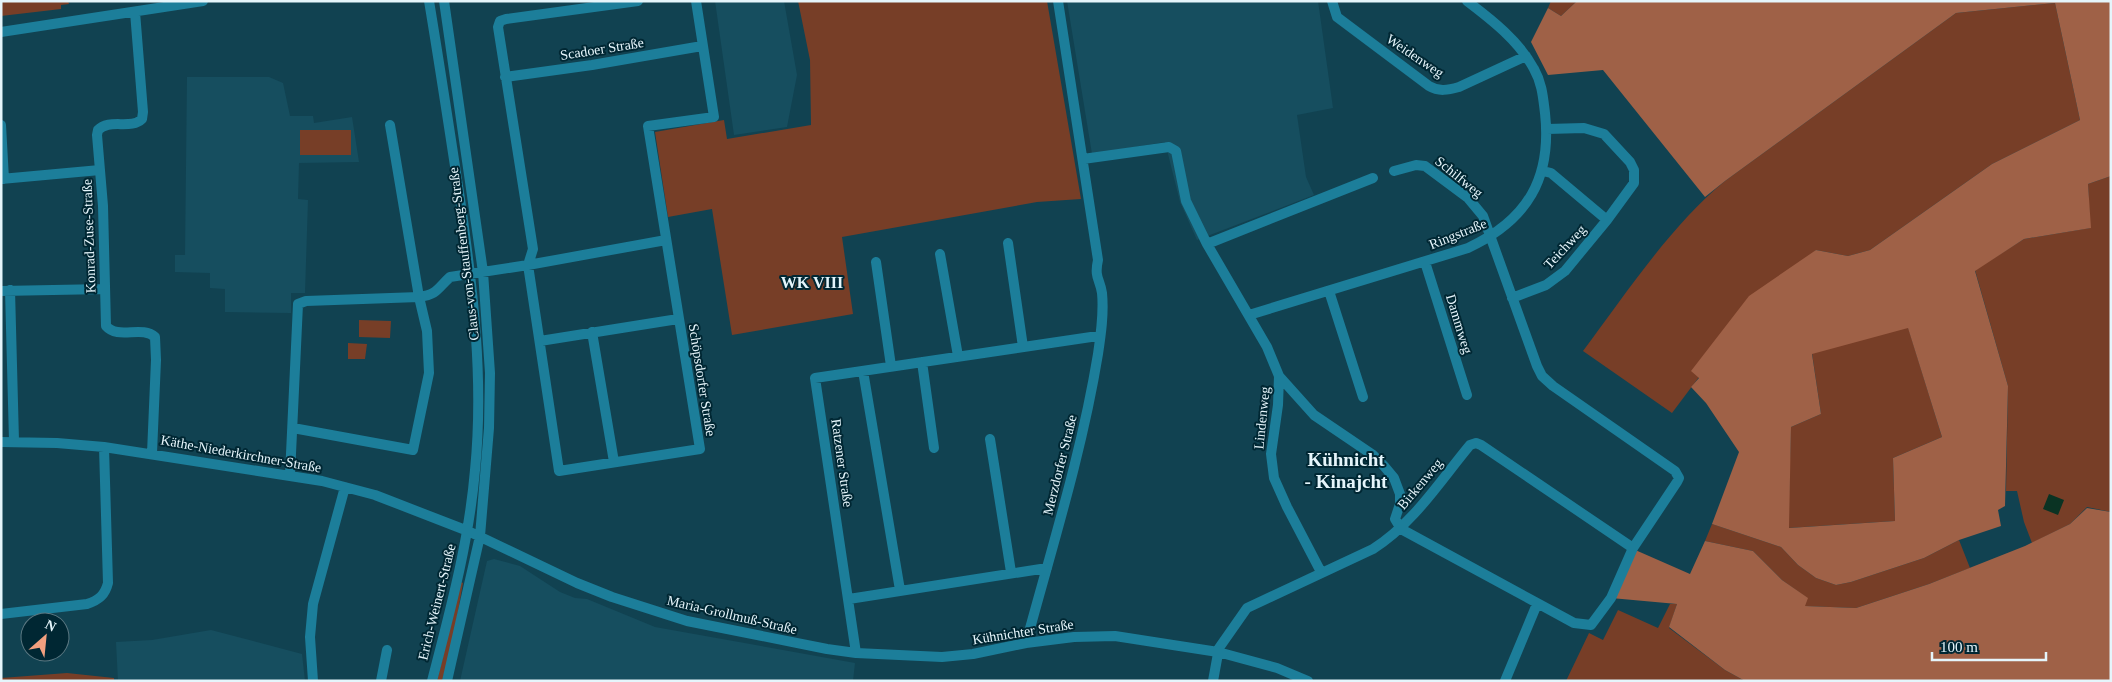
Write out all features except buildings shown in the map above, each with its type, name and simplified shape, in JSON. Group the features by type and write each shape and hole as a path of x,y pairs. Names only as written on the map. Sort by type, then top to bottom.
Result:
{"street":[{"path":"1,32 204,1"},
{"name":"Claus-von-Stauffenberg-Straße","path":"429,1 447,110 475,313 476,469 468,530"},
{"name":"Claus-von-Stauffenberg-Straße","path":"444,1 483,272 490,355 489,428 480,536"},
{"path":"528,265 533,249 505,77 498,27 500,21 638,1"},
{"path":"696,1 702,46"},
{"name":"Merzdorfer Straße","path":"1026,642 1089,406 1100,337 1102,291 1096,269 1098,260 1058,1"},
{"name":"Weidenweg","path":"1332,1 1337,18 1438,90 1459,87 1526,56"},
{"name":"Ringstraße","path":"1249,315 1468,248 1492,237 1511,221 1526,203 1543,171 1547,129 1542,91 1536,74 1526,56 1497,25 1467,1"},
{"name":"Konrad-Zuse-Straße","path":"135,12 143,116 139,122 100,127 97,135 107,328 112,332 151,333 156,342 152,453"},
{"name":"Scadoer Straße","path":"505,77 592,65 702,46"},
{"name":"Schöpsdorfer Straße","path":"528,265 559,470 700,449 648,126 714,117 702,46"},
{"path":"1,125 2,179 100,170"},
{"path":"293,428 413,450 429,373 427,331 419,297 390,125"},
{"name":"Teichweg","path":"1512,298 1546,285 1565,271 1634,184 1634,170 1630,162 1604,134 1594,129 1547,129"},
{"name":"Lindenweg","path":"1082,160 1169,147 1173,148 1178,155 1184,195 1207,244 1267,347 1279,376 1314,415 1373,455 1394,478 1400,494 1400,504 1395,519 1401,529"},
{"name":"Schilfweg","path":"1394,171 1416,165 1425,166 1432,170 1468,198 1483,216 1492,237"},
{"name":"Teichweg","path":"1543,171 1551,174 1607,220"},
{"path":"1207,244 1373,178"},
{"path":"1492,237 1512,298"},
{"path":"290,475 298,304 306,301 432,295 438,292 450,277 666,240"},
{"path":"1008,243 1023,347"},
{"path":"940,254 958,356"},
{"path":"876,262 891,366"},
{"name":"Dammweg","path":"1426,262 1467,395"},
{"path":"14,441 6,290 106,289"},
{"path":"1329,291 1363,397"},
{"name":"Birkenweg","path":"1512,298 1542,376 1552,386 1678,474 1677,482 1633,548 1610,598 1591,625 1574,623 1401,529 1470,445 1476,443 1482,444 1633,548"},
{"name":"Schöpsdorfer Straße","path":"540,341 678,319"},
{"path":"592,332 614,462"},
{"name":"Ratzener Straße","path":"856,653 816,378 1100,337"},
{"path":"922,362 934,448"},
{"path":"863,371 900,590"},
{"name":"Lindenweg","path":"1279,376 1271,454 1274,478 1321,572"},
{"path":"1278,398 1286,394 1294,394"},
{"path":"990,439 1011,572"},
{"name":"Käthe-Niederkirchner-Straße","path":"1,442 14,441 104,447 290,475 375,495 468,530"},
{"path":"1,614 87,604 104,593 108,583 104,447"},
{"path":"313,681 310,637 313,604 345,487"},
{"path":"1213,681 1218,652 1226,636 1247,608 1373,549 1401,529"},
{"name":"Maria-Grollmuß-Straße","path":"468,530 577,584 612,598 681,620 748,635 856,653"},
{"name":"Erich-Weinert-Straße","path":"432,681 468,530"},
{"name":"Erich-Weinert-Straße","path":"448,681 480,536"},
{"path":"849,599 1011,572 1047,568"},
{"path":"1505,681 1537,604"},
{"name":"Kühnichter Straße","path":"856,653 942,657 973,654 1026,642 1074,637 1115,636 1218,652 1277,668 1308,681"},
{"path":"381,681 387,650"}],"shaded area":[{"path":"1,1 68,1 69,4 61,5 61,9 1,16"},
{"path":"715,1 784,1 797,75 787,127 734,135"},
{"path":"798,1 1047,1 1081,199 1037,202 842,237 853,314 732,335 712,209 668,217 655,132 724,120 727,139 811,125 810,60"},
{"path":"1067,1 1318,1 1333,108 1297,115 1306,177 1314,195 1197,240 1180,202 1165,142 1092,154"},
{"path":"1551,1 1577,1 1561,16 1548,8"},
{"path":"1577,1 2111,1 2111,176 2088,184 2091,228 2024,239 1975,271 2008,386 2005,506 1998,510 2001,526 1959,540 1924,558 1851,582 1836,585 1816,578 1798,565 1781,547 1712,524 1739,452 1706,403 1691,387 1699,378 1691,371 1749,296 1816,250 1848,256 1870,250 1992,164 2080,120 2055,3 1956,13 1705,197 1603,70 1548,75 1531,42 1548,8 1561,16","holes":["1908,328 1942,437 1893,458 1895,521 1789,528 1791,427 1821,414 1812,354"]},
{"path":"2055,3 2080,120 1992,164 1870,250 1848,256 1816,250 1692,371 1699,377 1672,413 1583,351 1667,239 1725,181 1956,13"},
{"path":"187,77 269,77 283,83 290,116 313,116 314,123 352,117 359,162 299,163 298,199 308,200 305,293 291,293 291,313 225,312 225,289 210,288 210,273 175,272 175,255 185,255"},
{"path":"300,130 351,130 351,155 300,155"},
{"path":"2111,176 2111,512 2087,507 2070,524 2032,543 2024,522 2017,491 2006,491 2008,386 1975,270 2024,239 2090,228 2088,184"},
{"path":"359,320 391,321 390,338 359,337"},
{"path":"1908,327 1942,437 1893,458 1895,521 1788,528 1791,427 1821,414 1812,353"},
{"path":"348,343 367,344 365,359 348,359"},
{"path":"2049,494 2064,500 2058,515 2043,509"},
{"path":"2087,508 2111,512 2111,681 1745,681 1725,670 1669,627 1677,604 1611,598 1633,549 1690,574 1705,541 1753,551 1782,580 1808,598 1805,606 1856,608 1929,584 2025,546 2070,524"},
{"path":"1712,524 1781,547 1798,565 1816,578 1836,585 1851,582 1924,558 1959,540 1970,568 1929,584 1856,608 1804,606 1807,598 1782,580 1753,551 1705,541"},
{"path":"494,559 520,566 560,592 575,598 587,599 655,627 855,663 853,681 460,681 487,561"},
{"path":"461,582 463,583 452,645 442,681 437,681"},
{"path":"1670,604 1677,604 1669,628 1725,670 1745,681 1566,681 1589,633 1603,640 1618,610 1658,628"},
{"path":"211,630 302,654 305,681 118,681 116,642 152,640"},
{"path":"67,673 114,678 114,681 1,681 1,678"}],"district":[{"name":"WK VIII","path":"812,282"},
{"name":"Kühnicht - Kinajcht","path":"1346,470"}]}
